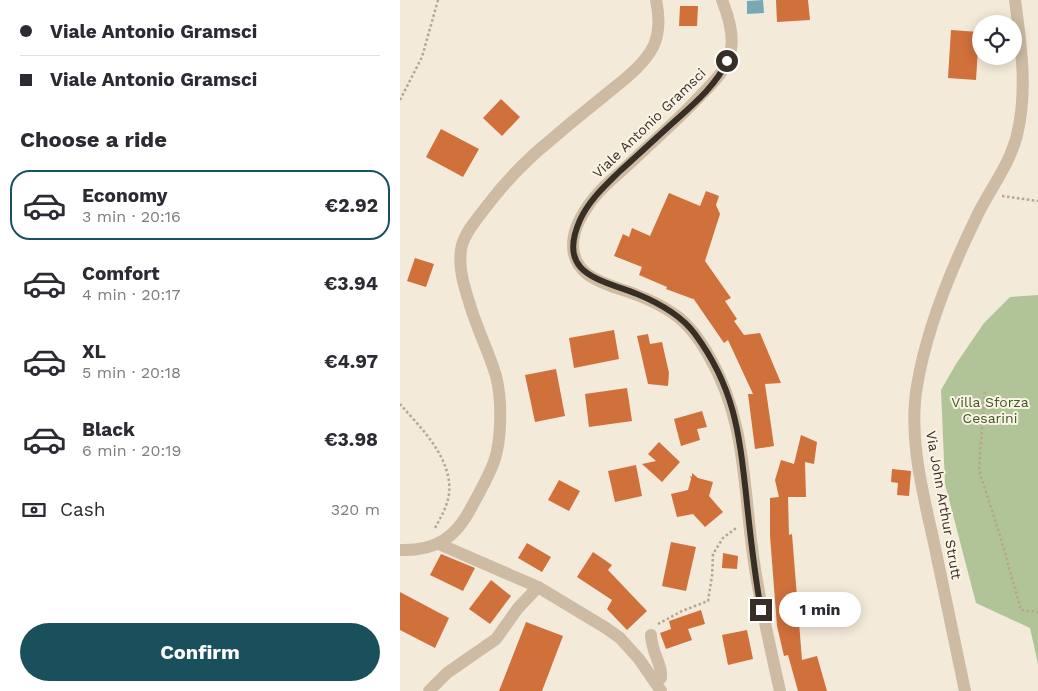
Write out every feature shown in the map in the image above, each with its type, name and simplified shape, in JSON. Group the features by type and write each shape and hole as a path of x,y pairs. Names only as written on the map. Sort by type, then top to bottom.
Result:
{"street":[{"path":"400,550 418,550 439,544 460,526 472,507 494,461 499,430 499,398 496,378 476,326 461,272 460,256 463,241 496,195 527,161 631,74 648,55 657,36 658,17 656,0"},
{"name":"Viale Antonio Gramsci","path":"722,0 728,18 732,43 730,55 722,70 692,105 594,197 579,221 573,244 576,261 590,276 636,294 671,312 688,326 704,348 726,390 738,427 760,604 780,691"},
{"name":"Via John Arthur Strutt","path":"965,691 922,488 914,415 918,379 932,328 957,260 990,190 1012,149 1021,113 1023,62 1015,0"},
{"path":"439,544 538,587 611,631 634,654 658,687"},
{"path":"429,691 447,674 492,643 503,631 523,602 538,587"},
{"path":"651,635 653,650 662,673 658,687"}],"path":[{"path":"400,100 422,57 438,0"},
{"path":"990,190 1038,201"},
{"path":"985,392 980,474 999,532 1020,610 1038,612"},
{"path":"400,404 433,445 448,476 449,488 444,513 433,531 435,539 439,544"},
{"path":"651,635 655,626 682,611 708,601 713,554 723,538 736,528 750,527"}],"green space":[{"name":"Villa Sforza Cesarini","path":"1038,295 1038,664 1030,628 976,603 945,484 941,390 984,323 1010,297"}],"water":[{"path":"763,0 764,13 747,14 747,1"}],"building":[{"path":"776,0 808,0 810,20 777,22"},
{"path":"680,6 698,6 697,26 679,26"},
{"path":"951,30 972,32 972,65 977,65 976,80 948,78"},
{"path":"501,99 520,117 502,136 483,118"},
{"path":"441,129 479,149 463,177 426,157"},
{"path":"706,191 719,196 716,205 720,214 705,261 731,298 725,301 737,319 734,321 744,335 760,333 781,383 765,384 774,446 755,449 748,394 753,394 728,340 724,343 693,298 666,289 667,287 639,275 642,267 614,256 623,234 629,237 632,228 650,236 669,193 700,206"},
{"path":"415,258 434,264 426,287 407,281"},
{"path":"614,330 619,359 574,368 569,338"},
{"path":"648,334 650,344 662,342 669,373 668,386 648,384 637,336"},
{"path":"556,369 565,416 535,422 525,375"},
{"path":"627,388 632,421 589,427 585,394"},
{"path":"702,411 707,427 697,429 700,440 681,446 674,419"},
{"path":"801,435 817,442 814,464 805,462 806,497 788,497 789,535 792,534 802,660 817,656 827,691 798,691 788,655 784,656 777,626 770,536 770,498 779,497 775,480 781,460 794,464"},
{"path":"659,442 680,462 662,482 642,464 656,461 648,454"},
{"path":"636,465 642,496 615,502 608,471"},
{"path":"892,469 911,471 909,496 897,495 898,483 891,482"},
{"path":"692,473 698,478 713,482 709,496 723,512 705,527 693,514 677,517 671,494 688,490"},
{"path":"559,480 580,491 569,511 548,500"},
{"path":"671,542 696,547 686,591 662,586"},
{"path":"527,543 551,557 542,572 518,558"},
{"path":"593,552 612,565 608,570 647,611 627,630 607,609 612,600 577,577"},
{"path":"723,553 738,556 737,569 722,568"},
{"path":"441,554 475,568 463,591 430,575"},
{"path":"491,580 511,596 490,624 469,609"},
{"path":"400,592 449,618 435,648 400,630"},
{"path":"701,610 705,624 688,629 692,640 666,649 660,633 671,629 669,621"},
{"path":"526,622 563,636 542,691 499,691"},
{"path":"747,630 753,659 728,665 722,635"}],"route":[{"path":"727,61 716,80 698,99 594,197 579,221 573,250 576,261 595,280 636,294 675,314 695,334 717,370 729,398 738,427 753,560 761,610"}]}
